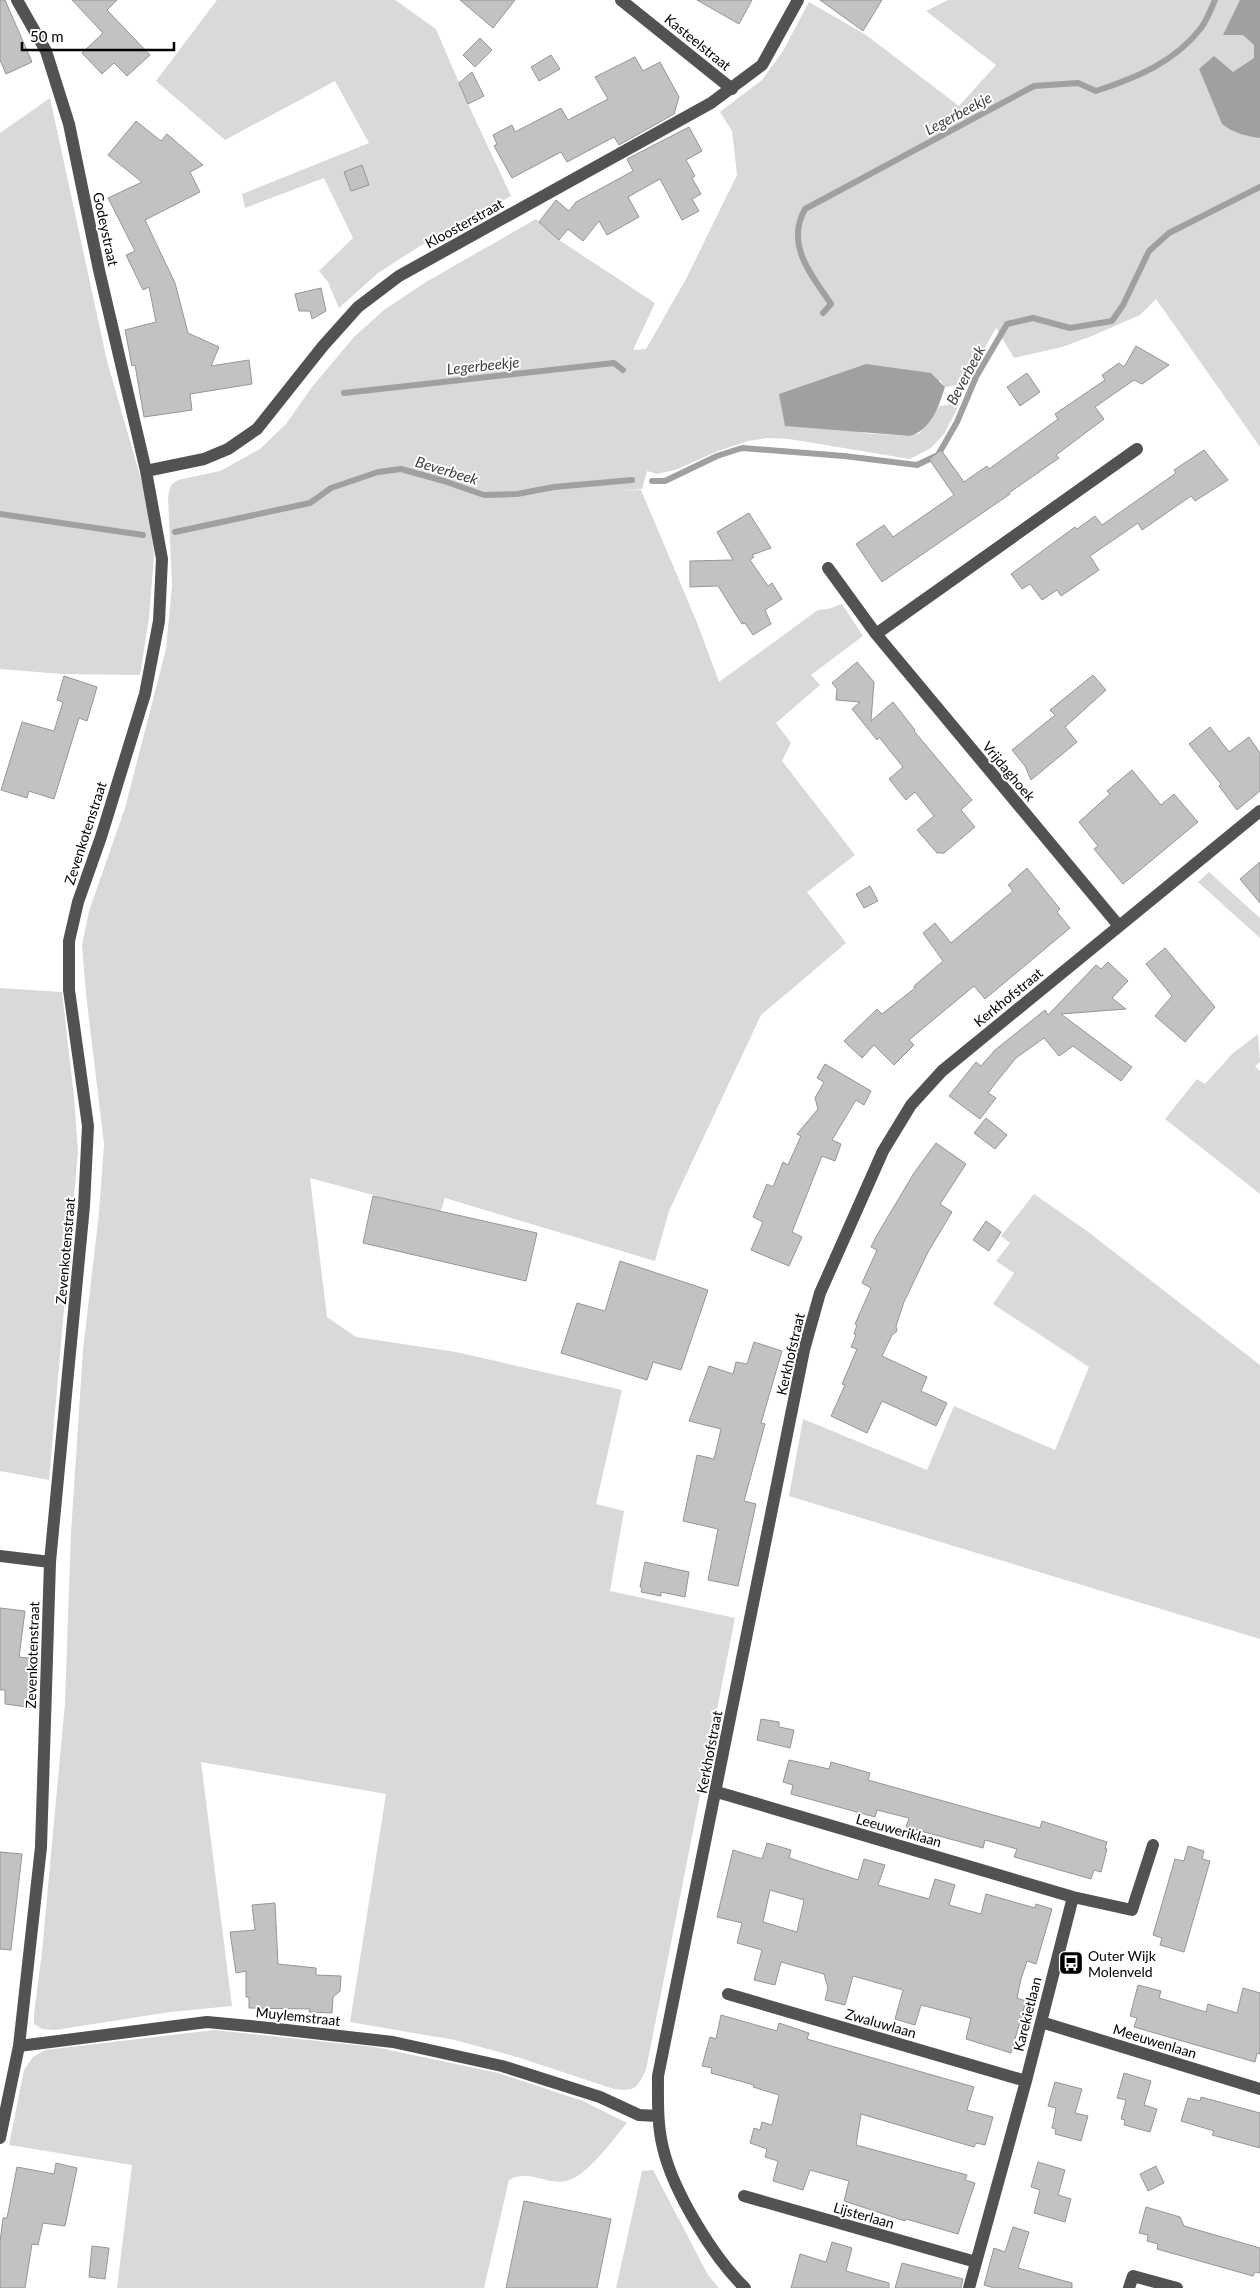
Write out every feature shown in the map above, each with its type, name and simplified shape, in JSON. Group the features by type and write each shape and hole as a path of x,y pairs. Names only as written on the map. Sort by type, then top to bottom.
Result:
{"street":[{"name":"Godeystraat","path":"17,0 46,51 69,124 99,270 146,471"},
{"name":"Kasteelstraat","path":"621,0 732,89"},
{"name":"Kloosterstraat","path":"146,471 204,459 228,449 257,429 323,346 358,307 399,276 711,103 732,89 762,65 798,0"},
{"path":"876,634 1137,449"},
{"name":"Zevenkotenstraat","path":"19,2046 41,1847 50,1562 79,1273 88,1126 69,990 69,941 78,902 101,837 145,694 158,621 162,558 146,471"},
{"name":"Vrijdaghoek","path":"828,568 876,634 1119,926"},
{"name":"Kerkhofstraat","path":"745,2288 727,2271 684,2202 663,2149 658,2116 658,2076 717,1792 804,1350 820,1293 882,1151 911,1105 942,1071 1260,811"},
{"path":"0,1556 50,1562"},
{"name":"Leeuweriklaan","path":"717,1792 1073,1896"},
{"path":"1073,1896 1132,1910 1153,1845"},
{"name":"Karekietlaan","path":"969,2288 1026,2082 1073,1896"},
{"name":"Zwaluwlaan","path":"728,1994 1026,2082"},
{"name":"Muylemstraat","path":"19,2046 206,2022 269,2028 393,2042 502,2066 600,2097 639,2115 658,2116"},
{"name":"Meeuwenlaan","path":"1040,2022 1260,2089"},
{"path":"0,2138 19,2046"},
{"name":"Lijsterlaan","path":"744,2196 976,2262"},
{"path":"1129,2288 1134,2276 1177,2288"}],"shaded area":[{"path":"217,0 395,0 436,29 468,104 511,196 420,246 378,273 339,308 328,282 319,271 353,238 324,178 245,208 242,194 369,143 335,81 225,140 156,81"},
{"path":"948,0 1260,0 1260,447 1156,299 1140,315 1092,336 1062,347 1014,358 996,328 967,384 945,387 940,380 862,433 910,436 920,433 939,406 960,403 944,434 931,448 910,459 789,439 767,438 748,441 718,451 675,470 657,474 647,471 642,489 620,491 641,490 696,620 719,682 818,610 842,604 863,636 811,675 820,685 776,723 791,743 782,761 855,855 807,892 846,943 761,1015 669,1211 655,1261 445,1198 440,1213 310,1178 327,1317 356,1337 456,1352 622,1390 596,1504 624,1511 610,1591 735,1618 646,2070 637,2085 631,2089 614,2089 517,2057 455,2040 350,2022 386,1794 201,1762 232,2006 170,2012 55,2030 42,2029 34,2024 34,2014 42,1952 65,1703 71,1533 83,1350 99,1213 104,1144 82,945 89,911 125,808 166,649 172,586 168,496 171,485 178,480 220,471 260,449 286,424 312,387 354,337 384,310 426,282 536,219 559,240 655,303 633,350 646,349 686,279 737,175 732,131 720,112 762,80 783,51 809,2 866,35 959,106 996,65 926,11"},
{"path":"1240,0 1260,0 1260,138 1240,134 1222,124 1199,69 1214,56 1233,72 1254,58 1254,45 1243,35 1223,35"},
{"path":"50,98 107,361 149,507 154,555 149,618 140,675 62,674 0,669 0,133"},
{"path":"866,364 931,373 945,387 937,409 929,423 910,436 785,426 779,394"},
{"path":"1209,872 1260,918 1260,938 1198,882"},
{"path":"0,988 62,992 74,1097 78,1151 49,1480 0,1471"},
{"path":"1258,1034 1260,1062 1255,1066 1260,1071 1260,1194 1165,1119 1197,1079 1205,1084 1232,1054"},
{"path":"1034,1194 1087,1231 1260,1365 1260,1639 789,1496 803,1419 927,1470 954,1406 1055,1450 1089,1367 993,1304 1014,1273 996,1261 1010,1243 1001,1236"},
{"path":"214,2030 375,2047 498,2073 583,2101 627,2123 591,2165 574,2178 558,2182 524,2176 509,2180 484,2288 117,2288 132,2165 9,2145 24,2070 33,2057 45,2050"},
{"path":"653,2170 708,2275 719,2288 616,2288 642,2171"}],"building":[{"path":"0,0 5,0 32,62 6,74 0,60"},
{"path":"72,0 117,0 107,10 150,55 127,76 114,63 102,74 82,53 103,33"},
{"path":"460,0 515,0 493,28"},
{"path":"697,0 752,0 739,24"},
{"path":"820,0 882,0 863,31"},
{"path":"480,38 492,50 475,67 463,55"},
{"path":"551,55 560,69 539,81 531,67"},
{"path":"635,57 643,71 660,62 679,97 674,114 619,145 614,137 567,162 561,152 512,178 494,146 497,144 493,135 512,125 515,132 561,108 568,120 608,99 595,77"},
{"path":"472,72 484,96 468,104 459,83"},
{"path":"136,121 161,141 167,134 203,165 190,172 200,192 145,220 175,283 188,333 219,347 211,366 249,360 252,384 190,394 192,410 144,417 135,365 132,366 125,330 156,322 149,287 143,290 126,255 135,251 108,198 142,182 108,155"},
{"path":"689,127 702,151 686,160 695,176 692,178 701,194 692,199 699,211 682,220 660,179 628,197 639,217 607,235 599,221 583,241 568,229 559,240 539,222 556,200 569,211 576,202 633,171 627,159"},
{"path":"362,165 369,185 351,191 344,172"},
{"path":"321,288 326,311 312,319 310,311 299,311 295,294"},
{"path":"1136,346 1169,365 1142,384 1134,380 1095,407 1104,419 1056,455 1059,458 882,582 856,544 884,525 893,537 954,495 929,459 941,450 964,482 987,466 989,469 1058,419 1055,414 1105,380 1102,375 1119,363 1124,367"},
{"path":"1027,373 1040,392 1020,406 1007,387"},
{"path":"1204,450 1228,480 1195,501 1191,496 1142,530 1138,523 1090,556 1099,570 1061,596 1057,590 1042,600 1030,584 1022,589 1011,574 1075,527 1077,529 1095,516 1102,525 1176,473 1174,470"},
{"path":"749,513 771,548 752,555 754,557 750,560 768,586 772,583 782,599 765,610 771,624 753,635 745,623 742,624 718,586 690,587 690,561 733,560 717,532"},
{"path":"857,662 874,682 871,721 893,702 914,731 972,800 961,810 975,827 944,853 937,853 917,830 934,816 915,792 906,800 889,779 903,767 879,737 877,740 852,709 860,702 836,700 837,689 832,683"},
{"path":"1093,675 1106,690 1065,727 1077,742 1031,780 1025,766 1012,750 1055,715 1050,710"},
{"path":"64,676 97,687 87,721 79,718 54,799 29,791 27,798 1,790 22,722 54,731 63,702 57,700"},
{"path":"1210,727 1229,752 1249,737 1260,753 1260,791 1237,810 1219,786 1221,784 1189,744"},
{"path":"1132,770 1161,805 1174,794 1198,822 1123,884 1094,849 1098,846 1079,822 1110,794 1107,791"},
{"path":"1260,862 1260,903 1240,879"},
{"path":"1027,868 1060,909 1057,912 1070,928 985,999 974,986 909,1040 914,1045 894,1065 874,1045 862,1058 844,1041 877,1009 882,1014 915,988 914,986 943,961 923,933 935,923 951,943 1013,891 1008,885"},
{"path":"870,886 878,901 864,908 856,894"},
{"path":"1165,948 1215,1007 1185,1042 1155,1016 1172,996 1146,964"},
{"path":"1108,962 1128,981 1112,998 1126,1009 1061,1014 1132,1067 1121,1081 1073,1046 1059,1056 1044,1038 1016,1058 998,1080 988,1093 996,1098 980,1119 949,1096 976,1062 981,1066 995,1050 1045,1010 1048,1015 1096,965 1101,969"},
{"path":"825,1064 871,1091 864,1105 856,1100 832,1140 841,1144 835,1161 822,1156 792,1232 802,1237 789,1266 751,1250 763,1222 753,1217 767,1184 773,1187 783,1162 788,1165 801,1136 797,1134 818,1109 815,1098 824,1082 817,1078"},
{"path":"986,1118 1007,1135 995,1149 974,1133"},
{"path":"936,1143 966,1164 940,1204 952,1212 928,1252 904,1302 896,1326 897,1331 892,1335 882,1356 927,1377 921,1391 947,1403 936,1426 882,1401 867,1433 831,1416 845,1385 842,1384 857,1349 851,1347 856,1335 854,1334 857,1325 855,1324 871,1288 862,1283 877,1250 871,1247 877,1235 914,1173"},
{"path":"373,1196 537,1233 526,1281 363,1243"},
{"path":"986,1221 1001,1232 989,1251 973,1240"},
{"path":"620,1261 708,1290 681,1370 653,1362 647,1380 561,1353 577,1303 605,1311"},
{"path":"754,1342 782,1351 761,1423 765,1424 744,1501 756,1504 738,1586 708,1580 718,1529 683,1521 697,1455 714,1459 721,1429 689,1421 709,1366 733,1374 736,1362 747,1364"},
{"path":"645,1562 689,1572 685,1597 661,1592 661,1596 641,1592 642,1588 640,1587"},
{"path":"0,1608 25,1611 19,1657 37,1659 34,1708 5,1704 5,1690 0,1690"},
{"path":"761,1719 779,1722 779,1727 794,1730 790,1748 757,1740"},
{"path":"789,1760 829,1769 831,1762 870,1773 868,1780 1040,1828 1042,1821 1107,1842 1101,1872 1094,1870 1091,1879 1014,1857 1017,1849 985,1840 983,1848 906,1827 909,1818 877,1810 875,1817 791,1794 793,1785 783,1782"},
{"path":"767,1843 791,1850 789,1858 858,1880 864,1859 885,1865 878,1885 929,1899 935,1879 955,1885 949,1905 981,1914 986,1894 1035,1908 1036,1904 1052,1909 1036,1964 1027,1961 1021,1979 1017,1998 1026,2001 1011,2053 966,2039 971,2018 921,2005 915,2025 895,2019 903,1990 853,1976 845,2005 825,2000 828,1988 824,1974 781,1962 775,1985 754,1980 762,1950 737,1943 742,1923 717,1917 733,1850 762,1859","holes":["770,1890 804,1900 797,1932 763,1922"]},
{"path":"1188,1846 1204,1851 1202,1859 1210,1861 1184,1952 1160,1945 1162,1938 1153,1935 1175,1859 1184,1861"},
{"path":"0,1852 22,1854 11,1950 0,1949"},
{"path":"275,1903 278,1964 316,1968 316,1975 341,1976 340,1991 333,1997 332,2013 309,2012 310,2009 249,2008 249,1997 246,1997 246,1971 236,1973 230,1932 255,1930 252,1905"},
{"path":"1138,1985 1161,1991 1159,1998 1206,2012 1208,2004 1237,2013 1243,1988 1260,1993 1260,2054 1257,2053 1255,2062 1134,2027 1137,2018 1130,2016"},
{"path":"721,2015 777,2031 779,2023 809,2033 807,2039 974,2087 967,2110 993,2117 985,2145 976,2143 974,2147 861,2114 856,2145 967,2175 965,2180 975,2183 958,2234 906,2219 905,2221 844,2201 849,2181 810,2170 803,2190 773,2181 778,2161 765,2157 767,2149 750,2143 754,2128 760,2130 762,2122 772,2125 779,2095 753,2087 754,2085 711,2073 712,2068 702,2066 710,2037 716,2039"},
{"path":"1124,2073 1151,2081 1144,2105 1157,2109 1150,2132 1124,2125 1125,2120 1121,2119 1126,2100 1117,2098"},
{"path":"1055,2082 1082,2089 1075,2113 1088,2116 1081,2141 1055,2134 1056,2129 1052,2128 1056,2108 1048,2106"},
{"path":"1201,2097 1260,2113 1260,2148 1212,2135 1214,2131 1181,2121 1188,2098 1200,2101"},
{"path":"1038,2162 1065,2170 1058,2195 1071,2199 1065,2222 1034,2213 1040,2190 1031,2187"},
{"path":"56,2163 77,2168 65,2226 43,2223 38,2245 32,2244 25,2288 0,2288 0,2242 3,2218 7,2218 17,2167 54,2174"},
{"path":"1156,2166 1164,2183 1148,2191 1140,2174"},
{"path":"524,2201 611,2219 597,2288 506,2288"},
{"path":"1146,2207 1180,2217 1184,2226 1260,2248 1260,2273 1255,2272 1253,2276 1157,2249 1158,2244 1147,2241 1148,2235 1139,2233"},
{"path":"1013,2227 1029,2232 1018,2268 1072,2283 1072,2288 994,2288 984,2285 994,2248 1005,2252"},
{"path":"832,2242 852,2248 846,2271 889,2283 889,2288 791,2288 800,2254 826,2262"},
{"path":"92,2246 109,2248 105,2279 89,2277"},
{"path":"902,2263 963,2279 961,2288 895,2288"}],"waterway":[{"name":"Legerbeekje","path":"823,313 831,304 809,270 799,247 800,222 805,209 1034,86 1078,83 1096,91 1154,67 1191,40 1203,25 1215,0"},
{"name":"Beverbeek","path":"652,481 665,481 717,456 742,448 844,456 917,465 938,455 957,422 976,377 1007,324 1033,318 1070,328 1112,321 1123,305 1149,251 1169,233 1260,187"},
{"name":"Legerbeekje","path":"344,393 614,363 623,370"},
{"name":"Beverbeek","path":"175,532 310,503 331,488 378,472 401,469 484,495 517,494 554,487 632,480"},
{"name":"Beverbeek","path":"0,514 143,535"}],"place":[{"name":"Outer Wijk Molenveld","path":"1071,1963"}]}
